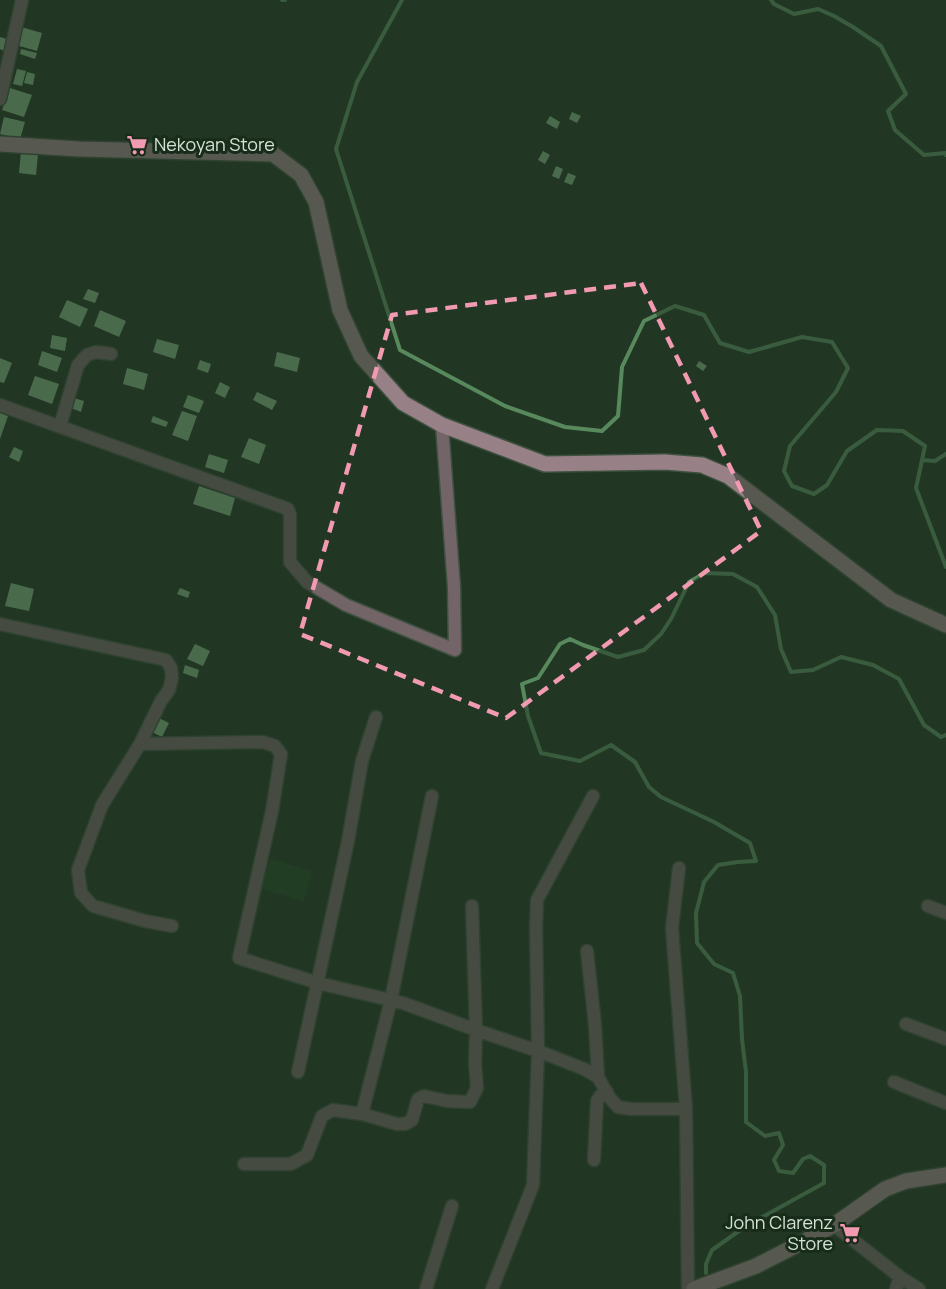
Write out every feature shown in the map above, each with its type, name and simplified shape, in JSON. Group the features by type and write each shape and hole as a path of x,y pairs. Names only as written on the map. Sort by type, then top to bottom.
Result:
{"street":[{"path":"0,99 22,0"},
{"path":"0,144 79,149 273,154 301,175 315,202 339,310 361,356 404,403 442,425 545,464 665,462 702,465 728,476 891,600 946,625"},
{"path":"60,426 78,365 87,355 96,352 111,354"},
{"path":"0,405 288,509 290,562 308,582 346,605 455,650 454,587 442,425"},
{"path":"0,624 166,660 171,668 172,678 169,690 161,701 140,744 102,805 78,870 81,893 93,906 172,926"},
{"path":"298,1072 348,841 362,761 376,717"},
{"path":"140,744 263,742 275,746 281,754 272,811 239,958 318,983 391,1000 538,1051 598,1077"},
{"path":"362,1114 391,1000 432,796"},
{"path":"492,1289 534,1185 538,1051 537,900 592,796"},
{"path":"679,868 672,928 686,1109 688,1289"},
{"path":"244,1164 291,1164 307,1155 322,1116 333,1110 405,1124 412,1120 417,1099 424,1096 447,1101 470,1102 477,1088 472,906"},
{"path":"928,906 946,913"},
{"path":"587,951 598,1077 607,1092 618,1107 631,1110 686,1109"},
{"path":"906,1024 946,1039"},
{"path":"894,1082 946,1103"},
{"path":"594,1160 597,1101 607,1092"},
{"path":"694,1289 756,1266 834,1225 885,1189 906,1181 946,1175"},
{"path":"426,1289 452,1206"},
{"path":"834,1225 898,1283 919,1289"}],"highlighted area":[{"path":"641,283 761,531 506,718 300,634 392,315"}],"green space":[{"path":"270,859 312,871 304,901 261,889"}],"building":[{"path":"21,27 42,33 37,51 16,45"},
{"path":"0,37 7,39 4,51 0,49"},
{"path":"21,49 37,53 35,59 20,54"},
{"path":"17,69 26,71 22,86 13,84"},
{"path":"27,72 35,74 33,85 24,83"},
{"path":"10,88 32,95 24,117 2,110"},
{"path":"572,112 581,116 577,123 569,119"},
{"path":"550,116 560,122 557,129 546,123"},
{"path":"4,117 25,122 20,139 0,134"},
{"path":"543,151 550,155 545,164 538,160"},
{"path":"21,152 38,154 36,175 19,173"},
{"path":"556,166 563,169 559,179 552,176"},
{"path":"568,173 576,176 572,185 564,182"},
{"path":"88,289 99,293 95,303 83,299"},
{"path":"67,300 88,309 80,327 59,317"},
{"path":"100,310 126,321 119,337 94,326"},
{"path":"52,335 67,338 65,351 50,348"},
{"path":"157,339 179,345 175,359 153,352"},
{"path":"42,351 62,358 57,372 38,365"},
{"path":"277,352 300,358 297,372 274,366"},
{"path":"0,358 12,363 4,383 0,382"},
{"path":"200,360 211,364 208,373 197,369"},
{"path":"699,361 707,366 703,371 696,366"},
{"path":"127,368 148,374 144,390 123,384"},
{"path":"35,376 59,384 52,404 28,395"},
{"path":"220,382 230,387 225,398 215,393"},
{"path":"257,392 277,401 272,410 253,400"},
{"path":"188,395 204,401 199,413 183,407"},
{"path":"74,398 84,401 81,412 71,408"},
{"path":"182,411 197,416 188,441 172,435"},
{"path":"0,413 8,416 0,439"},
{"path":"153,416 168,422 166,427 151,422"},
{"path":"249,438 266,445 259,464 241,457"},
{"path":"14,447 23,451 19,462 9,457"},
{"path":"209,454 228,460 224,473 205,467"},
{"path":"199,486 235,498 230,516 193,504"},
{"path":"11,583 34,589 29,611 5,606"},
{"path":"180,588 190,592 188,598 177,594"},
{"path":"195,644 210,651 203,666 187,659"},
{"path":"185,665 199,670 197,678 183,673"},
{"path":"157,717 169,723 162,737 150,731"}],"waterway":[{"path":"402,0 357,82 336,149 400,350 505,406 565,427 602,431 618,416 622,367 644,321 675,306 704,315 720,343 749,352 802,337 832,342 848,368 836,392 790,446 784,471 792,486 814,494 827,485 847,451 877,430 903,431 925,446 916,488 946,567"},
{"path":"771,0 774,4 794,14 818,9 853,27 881,46 906,94 888,111 895,130 924,155 945,153 946,155"},
{"path":"922,460 935,461 946,454"},
{"path":"706,1273 706,1264 712,1250 746,1226 824,1183 824,1165 810,1156 803,1159 793,1173 779,1171 774,1160 783,1145 779,1133 765,1136 746,1122 746,1072 740,996 733,973 714,964 697,943 696,913 704,882 718,865 756,861 750,843 714,822 661,797 649,787 635,762 611,745 580,761 541,753 528,716 522,684 538,678 560,644 570,639 618,657 644,650 661,634 671,619 689,582 705,573 733,574 757,587 775,615 781,649 791,672 813,670 841,657 873,665 899,679 924,725 941,737 946,735"}],"place":[{"name":"Nekoyan Store","path":"137,145"},
{"name":"John Clarenz Store","path":"850,1233"}]}
